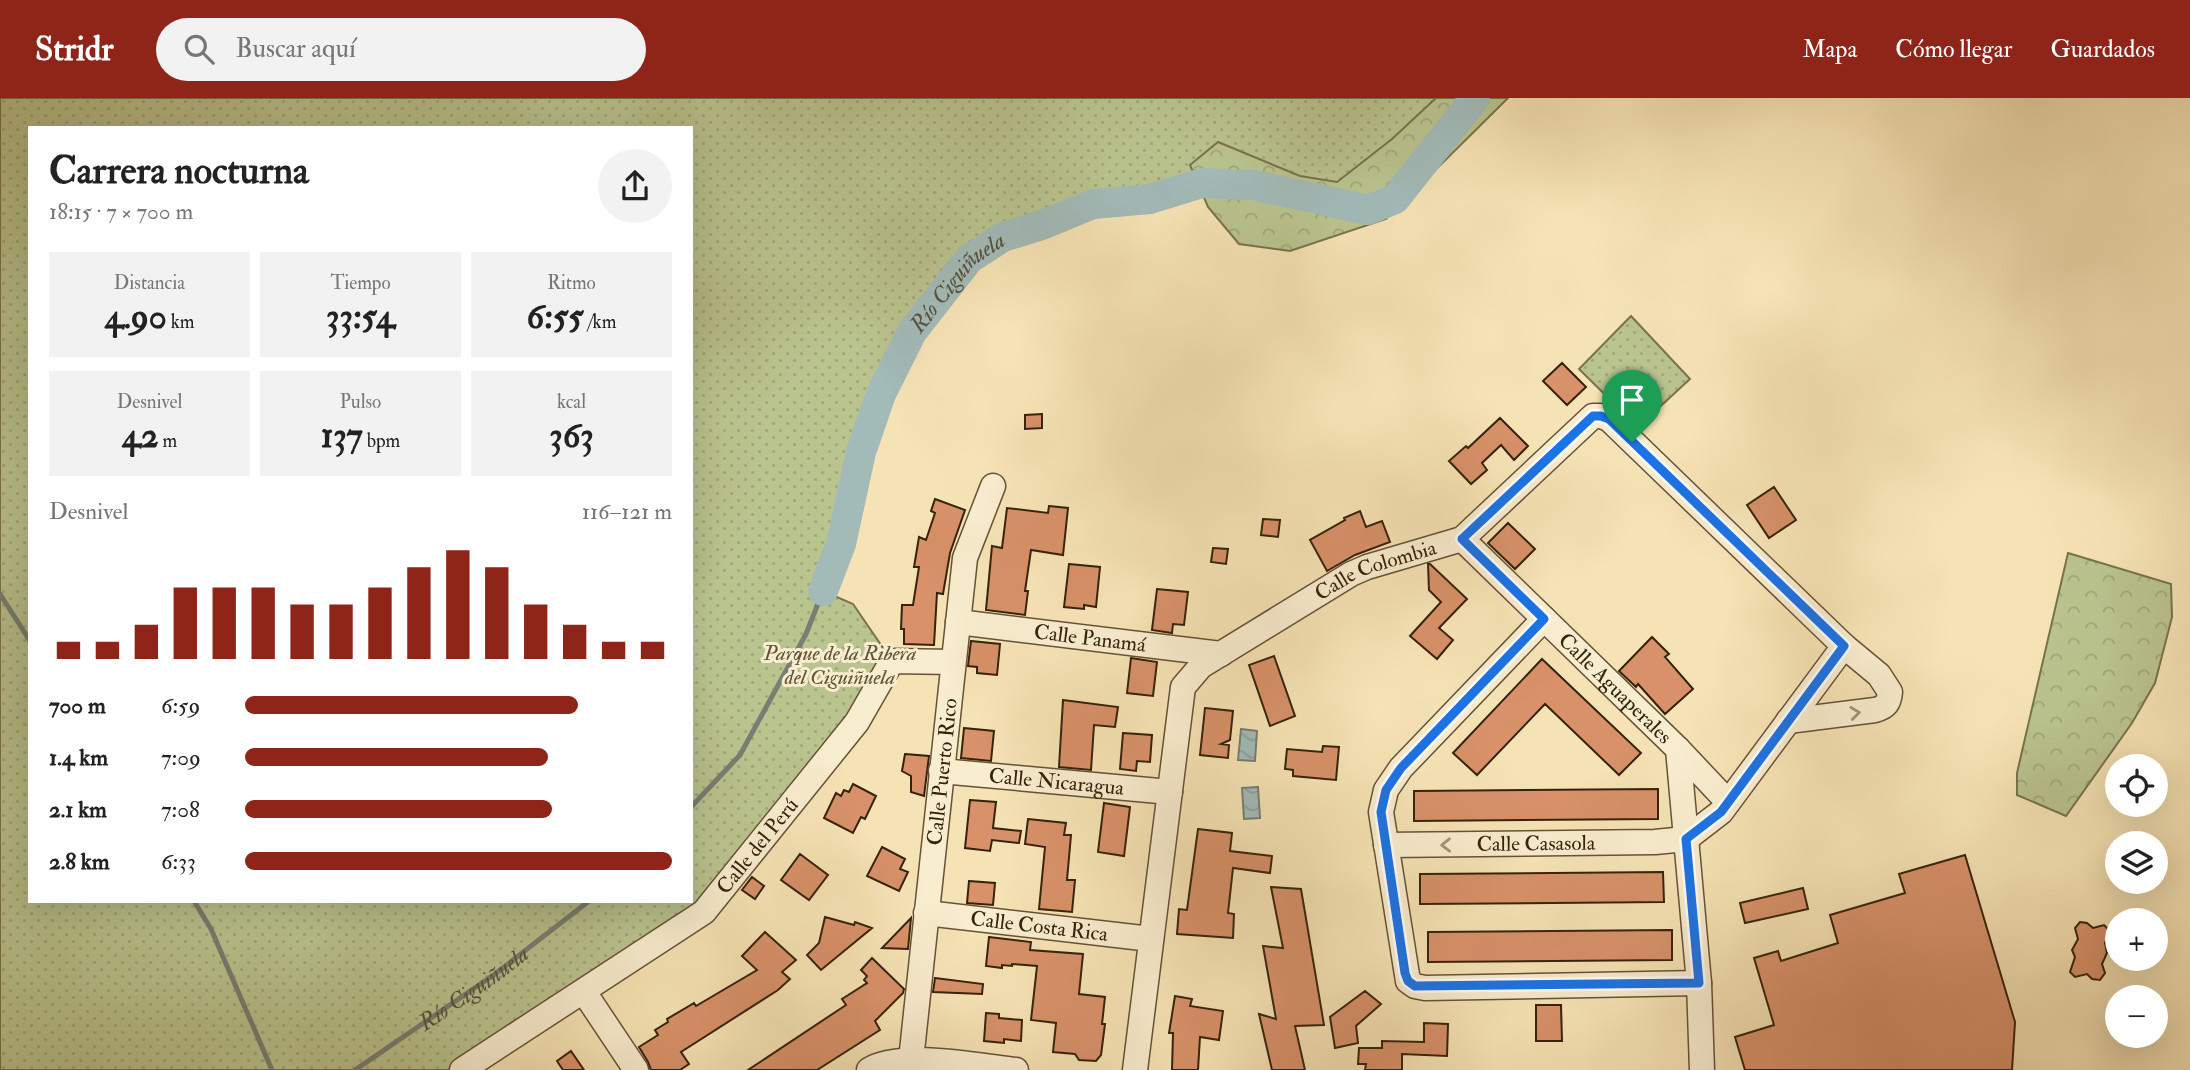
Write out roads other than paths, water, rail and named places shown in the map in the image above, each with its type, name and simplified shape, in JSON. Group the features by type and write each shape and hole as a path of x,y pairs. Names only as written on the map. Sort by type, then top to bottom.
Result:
{"street":[{"name":"Calle Colombia","path":"1135,1070 1184,687 1201,666 1351,574 1462,539 1593,416 1609,419 1886,684 1891,692 1889,702 1875,710 1788,722"},
{"name":"Calle Puerto Rico","path":"911,1060 965,558 993,486"},
{"name":"Calle Aguaperales","path":"1462,539 1720,793"},
{"path":"1544,619 1401,768 1386,790 1381,812 1408,981 1415,986 1699,983"},
{"name":"Calle Panamá","path":"958,622 1221,653"},
{"path":"1686,839 1712,821 1720,793 1788,722 1844,646"},
{"name":"Calle del Perú","path":"462,1070 695,920 712,905 857,722 892,661 953,662"},
{"name":"Calle Aguaperales","path":"1678,749 1699,983 1702,1070"},
{"name":"Calle Nicaragua","path":"941,771 1170,792"},
{"path":"1683,807 1695,789 1720,793"},
{"name":"Calle Casasola","path":"1386,845 1656,842 1686,839"},
{"name":"Calle Costa Rica","path":"926,913 1151,939"},
{"path":"584,992 636,1070"},
{"path":"869,1070 881,1062 911,1060 1016,1070"}],"water":[{"path":"1241,729 1257,731 1255,761 1238,760"},
{"path":"1258,787 1260,818 1244,819 1242,788"}],"waterway":[{"name":"Río Ciguiñuela","path":"823,591 841,544 861,452 881,394 912,332 969,259 1003,237 1042,225 1093,204 1150,199 1202,183 1253,185 1368,210 1395,199 1475,98"},
{"name":"Río Ciguiñuela","path":"693,805 740,755 806,634 823,591"},
{"path":"0,594 28,638"},
{"path":"195,903 211,929 272,1070"},
{"name":"Río Ciguiñuela","path":"355,1070 495,974 586,903"}],"park label":[{"name":"Parque de la Ribera del Ciguiñuela","path":"840,665"}]}
